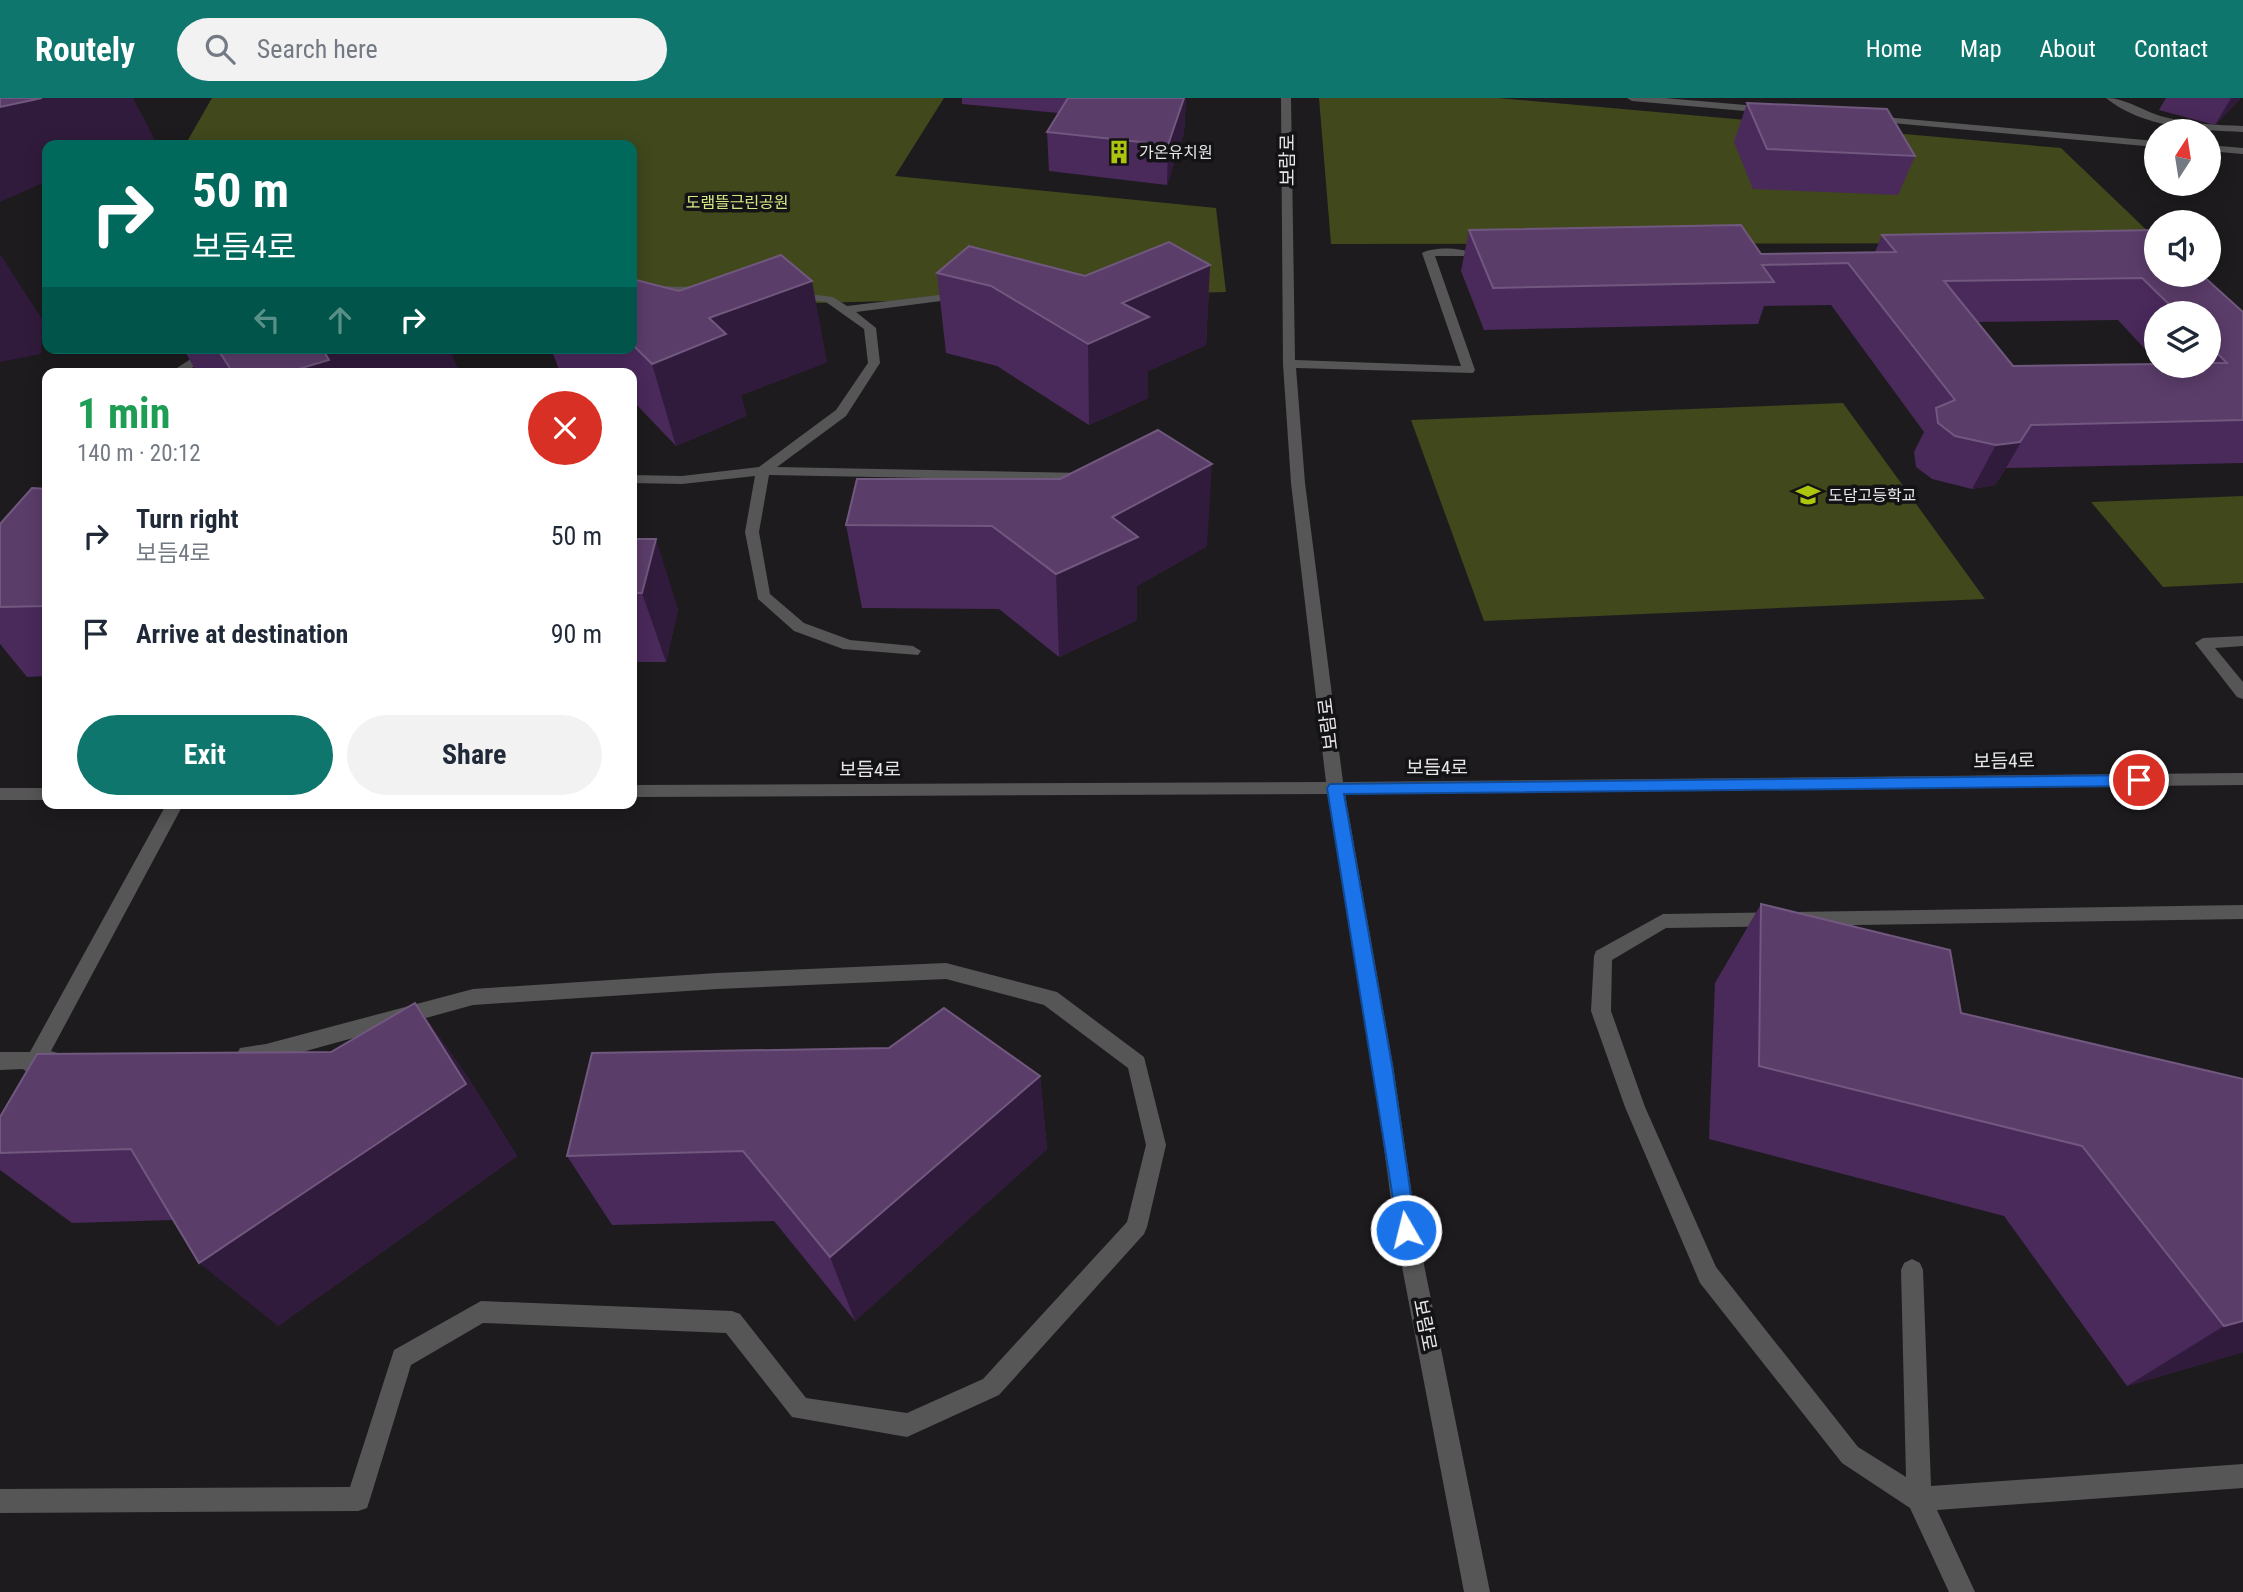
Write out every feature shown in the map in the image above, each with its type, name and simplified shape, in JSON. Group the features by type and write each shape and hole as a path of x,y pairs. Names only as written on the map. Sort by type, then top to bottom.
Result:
{"street":[{"name":"보람로","path":"1286,98 1289,364 1298,483 1335,788 1382,1065 1406,1230 1477,1592"},
{"path":"1632,98 1783,111"},
{"path":"2111,98 2140,115 2184,127 2243,129"},
{"path":"1865,118 2144,143"},
{"path":"2221,149 2243,151"},
{"path":"1289,364 1469,370 1428,253 1465,253"},
{"path":"637,289 714,291"},
{"path":"781,295 830,299 846,310 870,328 874,363 841,413 763,471 752,532 763,596 799,627 848,645 913,651"},
{"path":"846,310 942,296 982,295"},
{"path":"183,368 206,354"},
{"path":"637,479 682,480 763,471 1091,478"},
{"path":"2243,641 2203,643 2243,693"},
{"name":"보듬4로","path":"637,791 1335,788 2243,779"},
{"path":"0,794 42,794"},
{"path":"24,1082 173,809"},
{"path":"2243,912 1663,921 1603,956 1601,1011 1635,1107 1708,1275 1850,1455 1919,1499 2243,1476"},
{"path":"0,1501 358,1499 402,1358 481,1312 732,1322 800,1409 907,1425 991,1387 1136,1227 1156,1145 1137,1063 1050,998 946,971 717,981 473,997 266,1053 226,1054"},
{"path":"0,1061 76,1059"},
{"path":"1912,1270 1919,1499 1962,1592"}],"green space":[{"name":"도램뜰근린공원","path":"212,98 944,98 895,176 1216,208 1226,292 637,308 637,140 188,140"},
{"path":"1319,98 1498,98 2061,148 2144,228 2144,243 1331,244"},
{"path":"1843,403 1985,599 1484,621 1411,420"},
{"path":"2243,496 2243,583 2163,587 2091,502"}],"building":[{"path":"0,98 42,98 0,107"},
{"path":"1068,98 1184,98 1168,145 1047,132"},
{"path":"1747,103 1887,109 1915,156 1767,149"},
{"path":"1741,225 1761,254 1896,252 1882,235 2144,230 2144,280 1944,281 2013,366 2144,364 2144,378 2221,378 2221,363 2227,363 2221,357 2221,301 2166,301 2151,287 2215,287 2243,312 2243,420 2031,425 2020,442 1996,445 1955,436 1938,423 1936,408 1955,400 1848,263 1762,265 1774,282 1493,288 1469,230"},
{"path":"1169,242 1210,265 1122,303 1149,317 1088,344 991,286 937,273 969,246 1085,276"},
{"path":"781,255 812,281 709,318 726,334 652,364 637,349 637,280 679,291"},
{"path":"221,354 326,354 329,360 302,368 230,368"},
{"path":"1158,430 1212,464 1112,517 1138,537 1056,574 992,526 846,525 857,479 1060,479"},
{"path":"32,488 42,489 42,606 0,607 0,524"},
{"path":"637,539 656,539 642,593 637,593"},
{"path":"1761,904 1950,950 1961,1013 2243,1079 2243,1321 2224,1326 2082,1146 1759,1066"},
{"path":"415,1003 466,1084 199,1263 131,1149 0,1153 0,1117 37,1054 331,1052"},
{"path":"944,1008 1040,1076 830,1257 743,1151 567,1156 592,1053 889,1048"}],"place":[{"name":"가온유치원","path":"1119,152"},
{"name":"도담고등학교","path":"1808,495"}],"route":[{"path":"1406,1230 1382,1065 1335,788 2139,780"}]}
